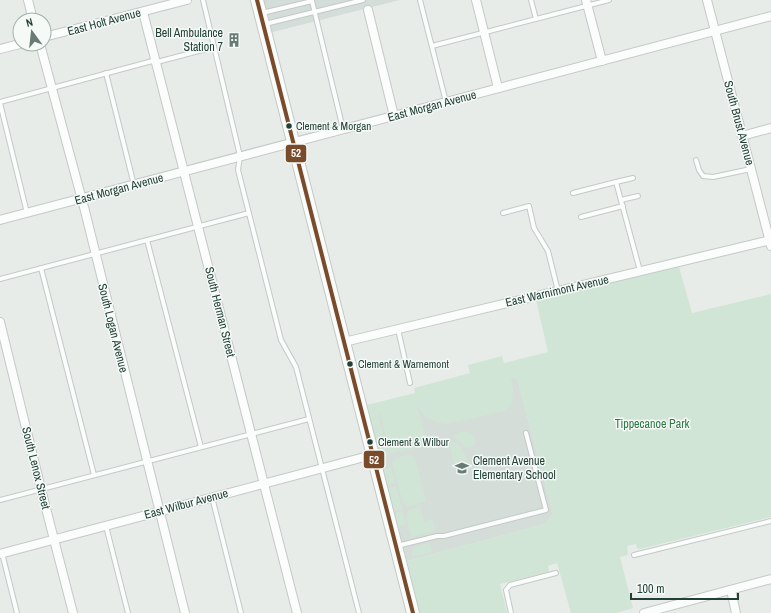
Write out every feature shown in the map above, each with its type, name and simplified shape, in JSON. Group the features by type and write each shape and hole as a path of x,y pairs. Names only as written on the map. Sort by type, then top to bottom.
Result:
{"street":[{"path":"28,0 31,12"},
{"name":"East Holt Avenue","path":"52,35 143,12 174,2 187,0"},
{"path":"257,0 413,613"},
{"path":"476,0 498,88"},
{"name":"South Brust Avenue","path":"707,0 771,242"},
{"path":"587,3 602,61"},
{"path":"368,10 394,116"},
{"name":"South Herman Street","path":"143,12 157,61 297,613"},
{"name":"East Morgan Avenue","path":"0,220 771,16"},
{"path":"0,49 12,46"},
{"name":"South Logan Avenue","path":"42,52 81,198 185,613"},
{"path":"742,136 771,128"},
{"name":"East Warnimont Avenue","path":"344,342 771,242"},
{"name":"South Lenox Street","path":"0,322 73,613"},
{"name":"East Wilbur Avenue","path":"1,554 372,454"},
{"path":"644,613 771,579"},
{"path":"731,590 736,613"}],"lane":[{"path":"203,0 240,156 238,170 281,340 296,368 359,613"},
{"path":"262,19 315,12 364,0"},
{"path":"420,0 446,102"},
{"path":"531,0 536,19"},
{"path":"432,46 536,19 587,3 609,0"},
{"path":"262,19 312,1 343,129"},
{"path":"28,213 0,102 106,73 214,47"},
{"path":"106,73 134,184"},
{"path":"696,160 699,170 703,176 712,177 751,169"},
{"path":"574,193 633,178"},
{"path":"616,182 640,272"},
{"path":"621,200 638,196"},
{"path":"503,213 529,206 534,228 548,251 558,291"},
{"path":"581,217 623,206"},
{"path":"0,279 249,213"},
{"path":"147,240 200,448"},
{"path":"41,268 94,475"},
{"path":"398,329 410,383"},
{"path":"0,500 309,418"},
{"path":"396,547 546,510 526,433"},
{"path":"212,497 241,613"},
{"path":"634,555 771,521"},
{"path":"106,526 128,613"},
{"path":"1,554 17,613"},
{"path":"511,613 506,590 510,585 556,573"}],"shaded area":[{"path":"257,0 400,0 265,34"},
{"name":"Clement Avenue Elementary School","path":"517,377 553,514 545,524 407,561 382,464 379,462 374,444 376,441 370,416"}],"green space":[{"name":"Tippecanoe Park","path":"679,267 692,313 771,294 771,517 640,549 637,548 636,544 627,546 628,555 620,557 633,608 616,613 571,613 557,563 548,566 548,572 500,584 507,613 420,613 407,561 545,524 553,514 517,377 510,379 513,387 513,396 505,411 447,424 436,422 427,418 417,406 428,445 390,454 380,414 378,414 388,456 378,458 374,444 376,441 367,405 415,393 414,388 470,373 468,365 502,356 504,363 548,352 536,300"},
{"path":"460,432 471,434 475,445 466,447 453,436"},
{"path":"450,441 455,442 462,448 473,470 464,471 456,466 452,455"},
{"path":"409,455 415,458 426,501 408,507 403,503 392,463 396,458"},
{"path":"391,467 395,483 387,485 383,469"},
{"path":"396,486 402,509 394,511 388,488"},
{"path":"420,507 425,522 432,519 435,531 411,537 406,516 409,510"},
{"path":"402,511 406,524 398,526 395,513"},
{"path":"430,543 432,552 411,557 414,547"}],"transit line":[{"name":"52","path":"257,0 413,613"}],"place":[{"name":"Bell Ambulance Station 7","path":"234,40"},
{"name":"Clement & Morgan","path":"289,126"},
{"name":"Clement & Warnemont","path":"350,364"},
{"name":"Clement & Wilbur","path":"370,442"},
{"name":"Clement Avenue Elementary School","path":"462,468"}]}
